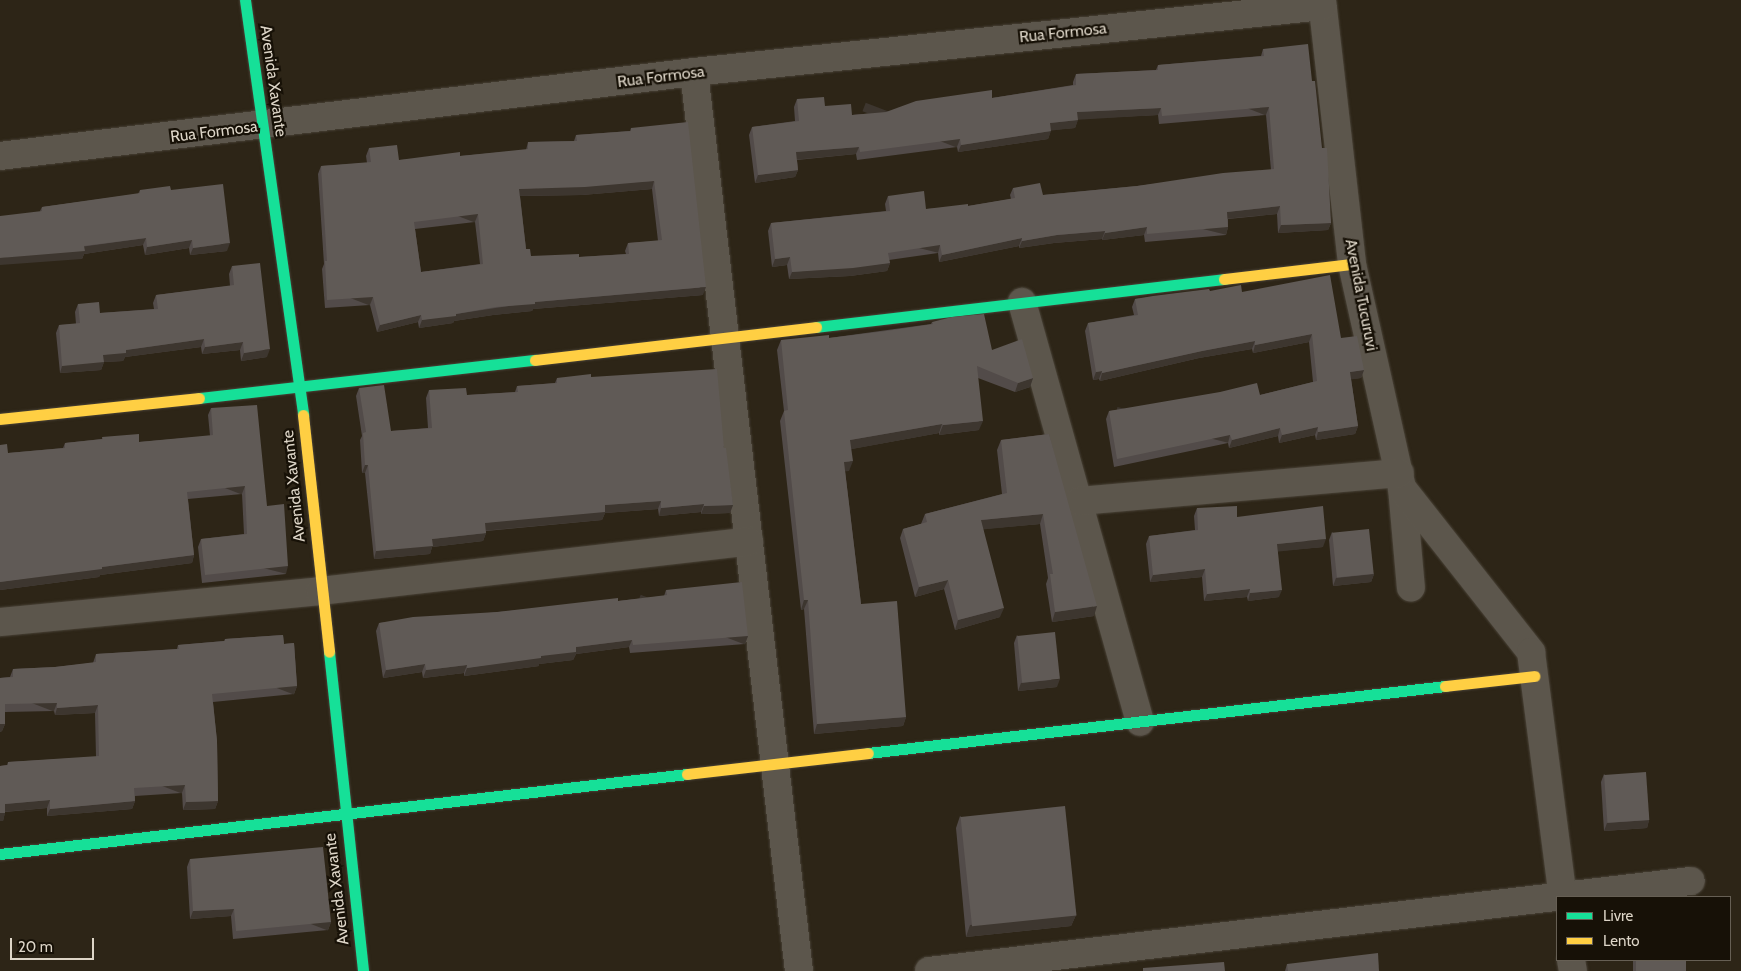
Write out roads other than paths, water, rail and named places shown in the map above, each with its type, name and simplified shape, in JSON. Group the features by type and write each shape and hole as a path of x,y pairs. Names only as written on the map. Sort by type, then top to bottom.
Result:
{"street":[{"name":"Avenida Xavante","path":"245,0 300,387 344,814 363,971"},
{"name":"Rua Formosa","path":"0,156 262,126 694,72 1322,3"},
{"name":"Avenida Tucuruvi","path":"1322,3 1352,264 1401,480 1411,588"},
{"path":"694,72 799,971"},
{"path":"0,419 300,387 1352,264"},
{"path":"1022,302 1140,722"},
{"path":"1079,501 1401,480 1531,652 1563,896"},
{"path":"0,622 320,591 749,541"},
{"path":"0,854 1534,676"},
{"path":"1571,896 1691,881"},
{"path":"929,971 1556,898"}]}
